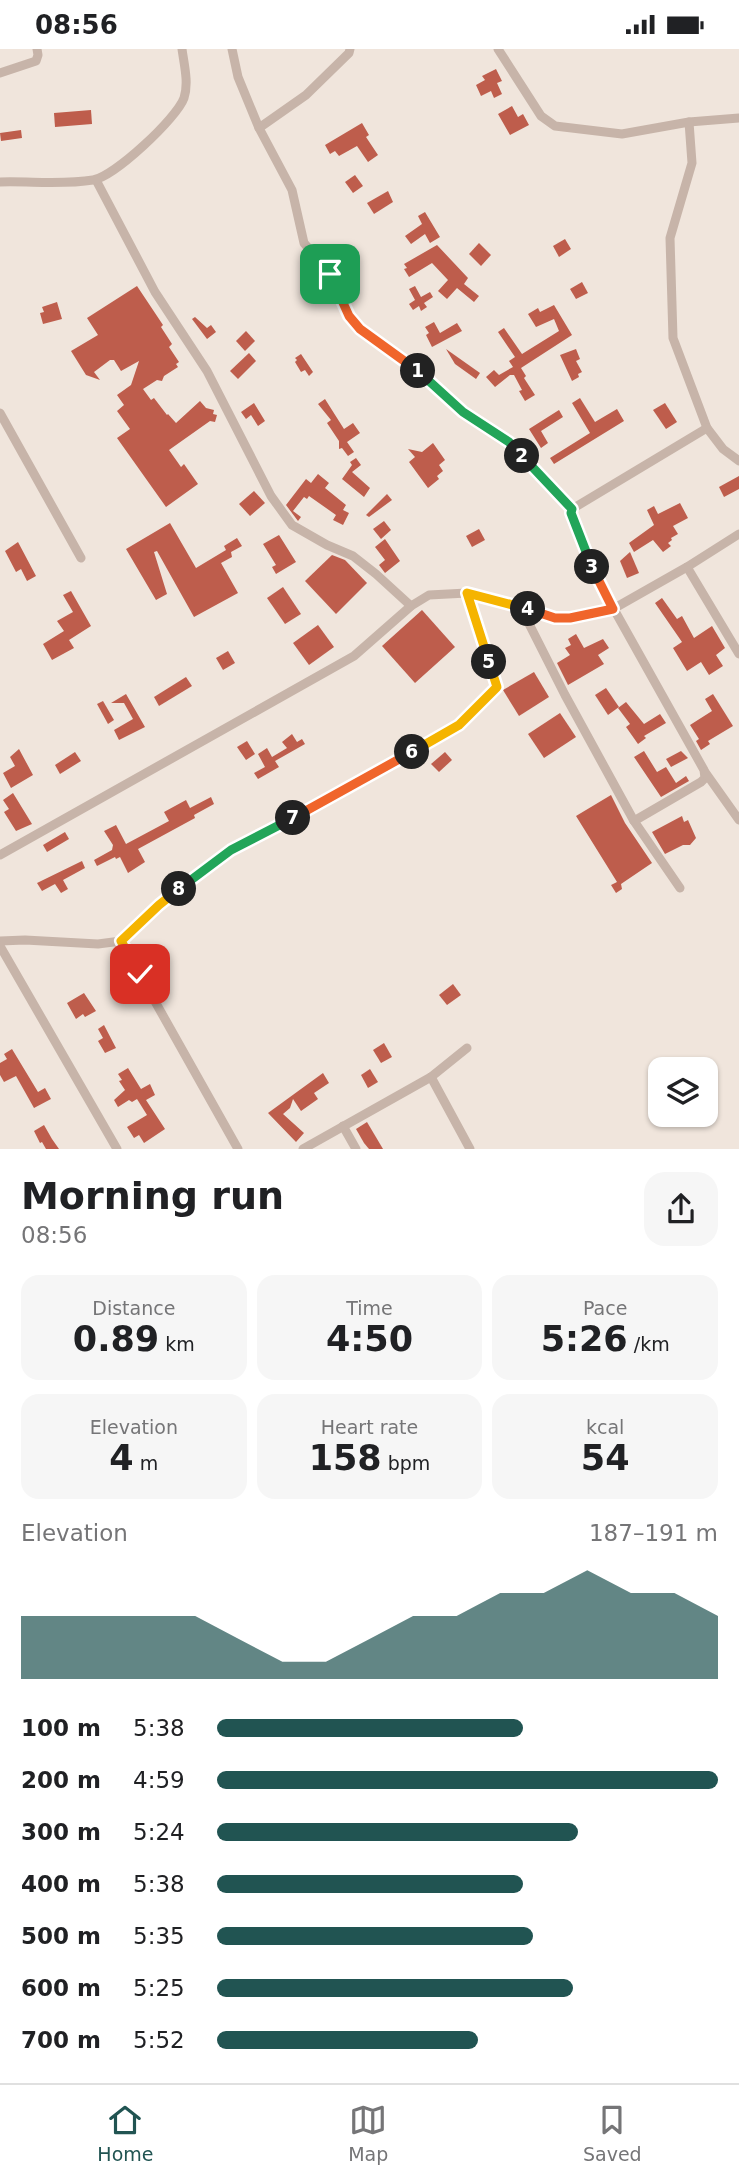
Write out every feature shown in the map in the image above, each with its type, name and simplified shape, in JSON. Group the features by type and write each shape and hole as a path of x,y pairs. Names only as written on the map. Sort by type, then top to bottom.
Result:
{"street":[{"path":"0,73 36,61 37,49"},
{"path":"0,182 96,180 136,153 177,112 186,89 182,49"},
{"path":"232,49 238,77 259,128 288,180 304,243 330,274 349,316 360,329 421,374 463,412 509,442 572,509 571,513 584,549 613,609 704,770 739,820"},
{"path":"259,128 306,95 350,49"},
{"path":"498,49 541,116 555,126 622,134 689,122 739,118"},
{"path":"689,122 692,163 670,238 673,338 707,428 723,449 739,461"},
{"path":"96,180 155,292 207,371 271,496 292,525 353,557 411,606"},
{"path":"0,413 81,558"},
{"path":"572,509 707,428"},
{"path":"0,855 354,656 411,606 429,595 467,593 555,618 570,618 613,609 739,534"},
{"path":"687,567 739,654"},
{"path":"117,1149 0,944 25,940 98,944 121,941 159,905 231,850 339,795 459,725 497,687 467,593"},
{"path":"520,606 634,821 680,888"},
{"path":"634,821 701,782 705,778 704,770"},
{"path":"121,941 238,1149"},
{"path":"303,1149 430,1077 467,1048"},
{"path":"430,1077 470,1149"},
{"path":"343,1126 356,1149"}],"building":[{"path":"496,69 502,81 497,83 502,94 494,98 491,91 481,96 476,85 485,80 482,76"},
{"path":"512,106 518,117 523,114 529,125 510,135 498,114"},
{"path":"91,110 92,124 55,127 54,113"},
{"path":"362,123 369,135 366,137 378,155 368,162 357,146 339,156 335,151 330,154 325,145"},
{"path":"21,130 22,138 1,141 0,133"},
{"path":"355,175 363,186 353,193 345,182"},
{"path":"388,191 393,202 374,214 367,203"},
{"path":"425,212 440,237 430,243 425,234 411,244 405,236 422,224 418,216"},
{"path":"565,239 571,249 559,257 553,246"},
{"path":"479,243 491,255 481,266 469,254"},
{"path":"437,245 468,278 464,284 479,296 474,302 457,288 447,299 438,291 448,280 432,263 409,277 404,264"},
{"path":"582,282 588,293 576,299 570,289"},
{"path":"137,286 163,325 161,327 172,344 169,347 179,362 176,364 178,367 164,376 162,381 157,380 143,389 176,423 200,401 217,415 215,422 210,421 169,450 181,467 184,464 198,484 166,507 117,438 130,429 117,411 124,405 117,395 131,385 139,361 121,371 114,360 110,360 94,372 100,380 86,375 71,351 98,335 87,318"},
{"path":"415,286 421,297 430,292 433,297 424,303 427,307 421,311 419,306 413,310 409,304 415,300 409,289"},
{"path":"57,302 62,319 43,324 40,313 44,312 42,307"},
{"path":"554,305 572,335 521,368 535,395 525,401 514,375 510,375 495,387 486,377 494,370 499,375 513,367 509,361 515,357 498,332 504,328 522,354 559,331 554,319 536,327 528,314 538,308 540,312"},
{"path":"195,317 207,328 211,325 216,332 207,339 192,319"},
{"path":"434,322 440,333 457,323 462,331 432,347 425,327"},
{"path":"246,331 255,341 245,351 236,341"},
{"path":"446,349 480,373 476,379 455,364"},
{"path":"576,349 580,359 576,361 582,372 572,381 560,355"},
{"path":"249,353 256,361 238,379 230,371"},
{"path":"301,354 313,372 309,376 305,370 301,372 295,362 295,358"},
{"path":"580,398 595,422 617,409 624,421 554,464 550,458 590,433 572,403"},
{"path":"325,399 344,429 353,423 360,433 347,442 354,452 348,456 342,448 339,449 339,441 327,423 331,420 318,404"},
{"path":"254,403 265,421 258,426 251,415 246,419 241,412"},
{"path":"665,403 677,422 666,429 653,410"},
{"path":"559,410 563,417 541,431 548,443 541,448 529,429"},
{"path":"433,443 445,460 439,465 443,471 437,476 439,479 428,488 409,462 415,457 408,449 422,452"},
{"path":"356,458 361,465 352,472 370,488 364,497 342,479 352,465 350,462"},
{"path":"318,474 329,483 325,488 346,505 343,510 349,513 343,525 333,520 336,515 309,496 307,499 304,497 293,511 301,517 298,521 286,505 306,479 311,483"},
{"path":"739,476 739,489 724,497 719,487"},
{"path":"254,491 265,503 250,516 239,504"},
{"path":"387,494 392,500 369,517 366,515"},
{"path":"680,503 688,518 673,526 678,534 668,543 671,546 663,552 653,540 634,552 629,543 654,525 647,510 654,506 658,514"},
{"path":"384,521 391,530 381,539 373,529"},
{"path":"170,523 196,568 226,550 224,546 237,538 242,546 231,552 232,557 221,563 238,593 194,617 157,551 154,552 167,594 156,600 126,549"},
{"path":"479,529 485,540 472,547 466,536"},
{"path":"279,535 296,562 276,574 272,567 276,565 263,544"},
{"path":"385,539 400,561 385,573 379,565 385,560 375,547"},
{"path":"18,542 36,576 27,581 21,569 16,572 5,551"},
{"path":"630,552 639,573 627,578 620,561"},
{"path":"332,555 345,560 367,583 336,614 305,581"},
{"path":"283,587 301,614 285,624 267,598"},
{"path":"71,591 91,626 69,640 74,648 52,660 43,644 64,631 57,621 73,612 63,595"},
{"path":"662,598 677,619 682,616 694,638 712,626 725,648 716,655 723,666 709,675 701,662 687,671 673,648 682,642 655,603"},
{"path":"422,610 455,647 415,683 382,646"},
{"path":"318,625 334,647 309,665 293,643"},
{"path":"576,634 584,648 603,639 609,648 598,655 604,664 568,685 557,663 570,655 565,648 571,645 568,639"},
{"path":"228,651 235,663 223,670 216,658"},
{"path":"534,672 549,697 519,716 503,690"},
{"path":"186,677 192,686 159,706 154,697"},
{"path":"606,688 619,707 608,715 595,695"},
{"path":"126,694 145,727 119,740 114,730 133,719 124,703 111,703"},
{"path":"713,694 733,726 708,741 710,744 701,750 696,741 699,739 690,725 712,711 705,699"},
{"path":"103,701 114,720 108,724 97,704"},
{"path":"626,702 644,724 660,714 666,723 644,736 646,738 638,744 626,727 630,724 618,708"},
{"path":"560,713 576,737 544,758 528,734"},
{"path":"292,734 297,742 302,739 305,744 275,761 279,767 258,779 254,773 265,767 258,754 267,748 272,757 287,748 282,742"},
{"path":"247,741 255,754 246,760 237,747"},
{"path":"19,749 33,775 11,788 3,773 15,766 10,757"},
{"path":"644,751 657,772 666,767 676,783 686,776 689,781 661,797 634,757"},
{"path":"681,751 688,758 671,767 666,759"},
{"path":"75,752 81,761 60,774 55,765"},
{"path":"445,752 452,760 439,772 431,764"},
{"path":"13,793 32,824 16,831 4,812 9,809 3,800"},
{"path":"611,795 625,823 652,863 621,884 622,889 616,893 611,885 617,882 576,816"},
{"path":"211,797 214,804 194,815 195,818 138,849 145,862 128,873 120,857 97,866 94,860 112,850 113,845 104,831 116,825 126,844 169,821 164,812 186,800 190,808"},
{"path":"682,816 684,822 688,820 696,838 690,845 683,845 665,854 652,832"},
{"path":"65,832 69,839 47,852 43,845"},
{"path":"82,861 85,868 63,880 68,889 61,893 55,884 42,891 37,883"},
{"path":"453,984 461,995 447,1005 439,995"},
{"path":"84,993 96,1011 76,1019 67,1003"},
{"path":"104,1025 116,1048 105,1053 98,1041 103,1038 98,1029"},
{"path":"384,1043 392,1057 381,1063 373,1050"},
{"path":"12,1049 38,1092 45,1088 51,1099 34,1108 16,1076 4,1082 0,1075 0,1063 7,1059 4,1054"},
{"path":"128,1068 141,1089 150,1084 155,1095 146,1100 165,1129 144,1143 139,1135 134,1138 127,1127 147,1115 137,1099 132,1102 129,1100 118,1107 114,1100 125,1090 118,1074"},
{"path":"370,1069 378,1082 368,1088 361,1075"},
{"path":"323,1073 329,1083 314,1093 318,1099 301,1111 293,1099 290,1108 283,1114 304,1133 296,1142 268,1113"},
{"path":"367,1122 383,1149 369,1149 364,1143 356,1129"},
{"path":"44,1125 59,1149 46,1149 42,1142 40,1143 34,1131"}],"route":[{"path":"140,974 121,941 159,905 231,850 339,795 459,725 497,687 467,593 555,618 570,618 613,609 597,579 571,513 572,509 509,442 463,412 421,374 360,329 349,316 330,274"}]}
